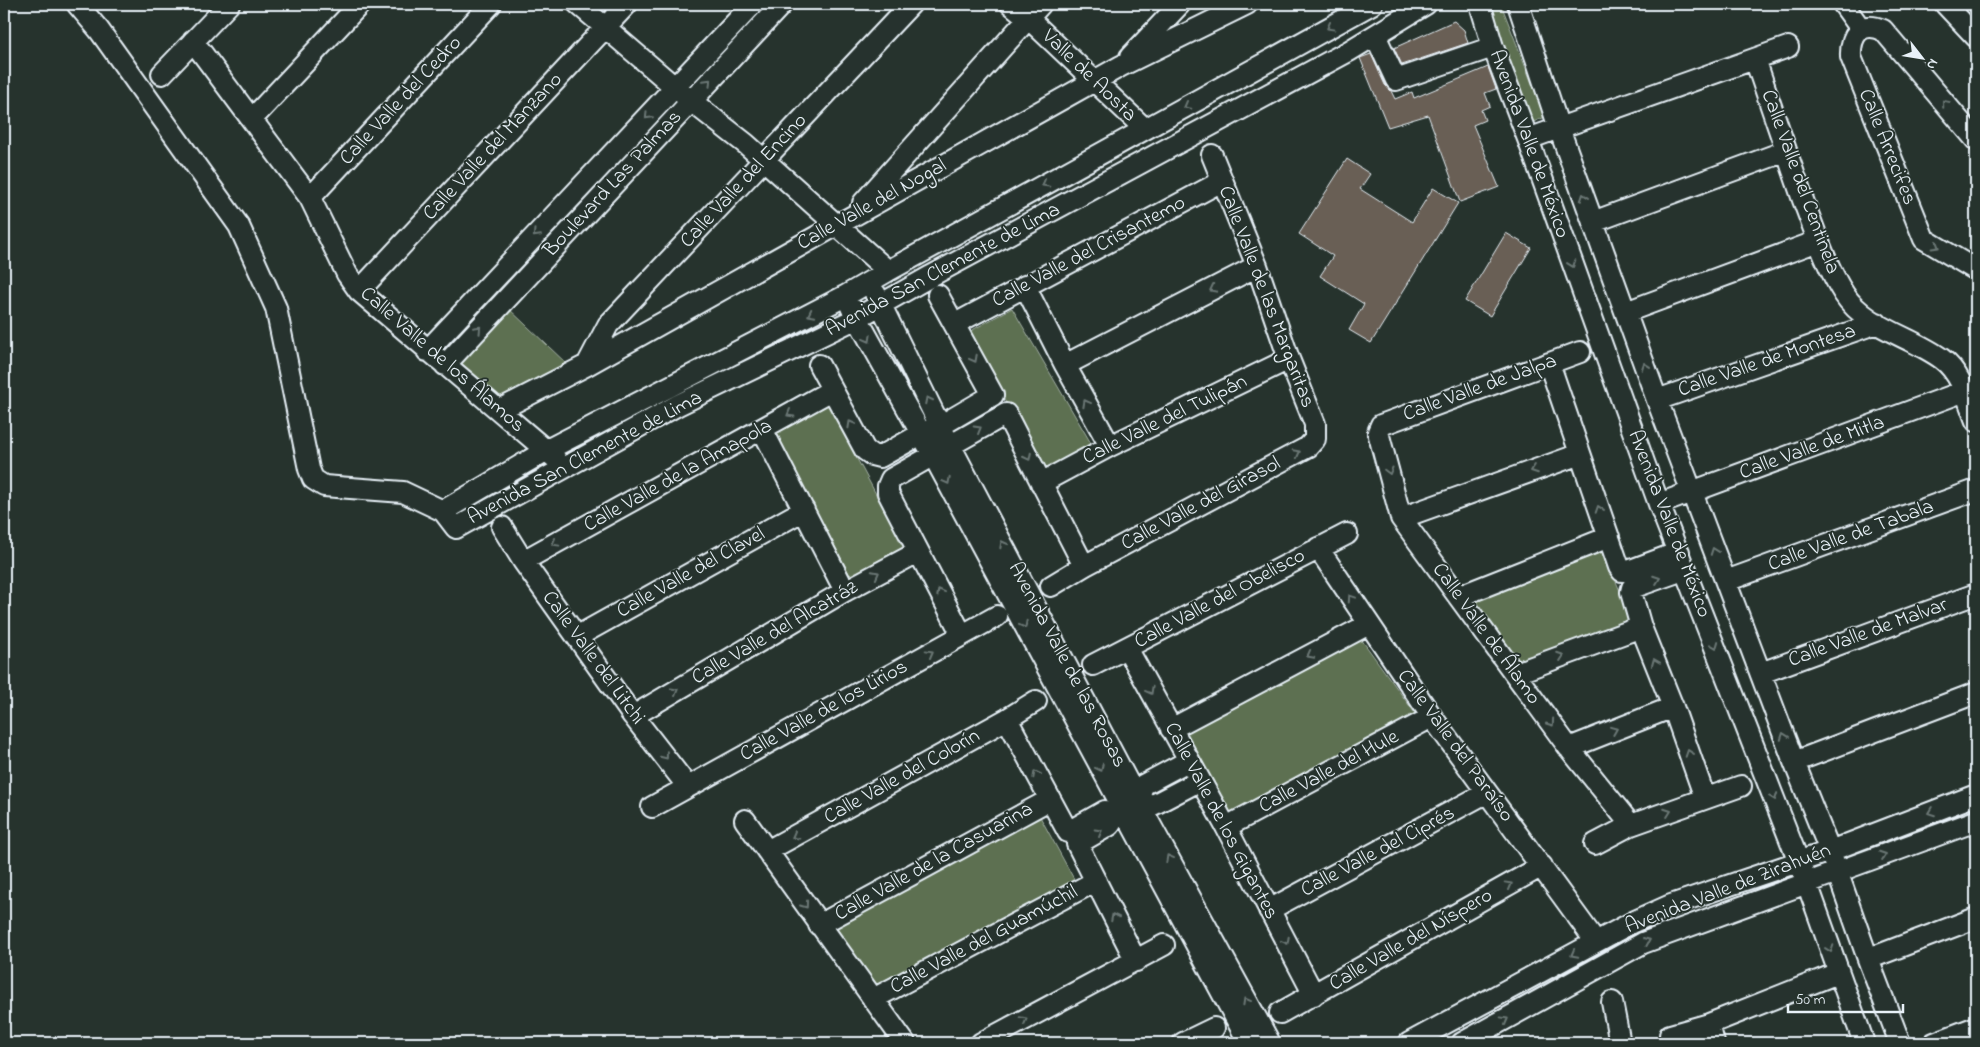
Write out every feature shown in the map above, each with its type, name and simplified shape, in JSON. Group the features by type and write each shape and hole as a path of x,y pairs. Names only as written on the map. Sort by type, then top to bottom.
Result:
{"street":[{"path":"77,4 99,30 239,226 276,308 309,469 313,479 324,486 403,492 443,511"},
{"path":"162,74 229,4"},
{"path":"252,119 360,4"},
{"name":"Calle Valle del Cedro","path":"310,198 491,4"},
{"path":"578,4 691,101 764,160 844,220 888,271"},
{"name":"Calle Valle del Manzano","path":"359,291 627,4"},
{"name":"Boulevard Las Palmas","path":"427,350 753,4"},
{"name":"Boulevard Las Palmas","path":"445,365 782,4"},
{"name":"Calle Valle del Encino","path":"587,365 608,325 911,4"},
{"name":"Valle de Aosta","path":"1011,4 1035,11 1096,82 1145,129"},
{"path":"1121,66 1180,4"},
{"name":"Calle Valle del Nogal","path":"499,410 587,365 844,220 1096,82 1121,66 1246,4"},
{"name":"Avenida San Clemente de Lima","path":"1364,5 845,296 547,450 443,511 456,528 678,405 880,306 931,276 1375,35 1426,4"},
{"name":"Avenida Valle de México","path":"1480,4 1493,47 1659,504 1799,861 1864,1043"},
{"name":"Avenida Valle de México","path":"1518,4 1559,128 1657,400 1794,762 1830,850 1900,1043"},
{"path":"1843,4 1861,29 1871,26 1883,30 1976,140"},
{"path":"1945,4 1976,37"},
{"path":"844,220 1035,11"},
{"name":"Calle Arrecifes","path":"1861,29 1852,43 1851,57 1924,239 1976,270"},
{"path":"1375,35 1396,80 1493,47"},
{"name":"Calle Valle de los Álamos","path":"194,41 310,198 347,274 359,291 565,467"},
{"path":"1528,140 1788,47"},
{"name":"Calle Valle del Centinela","path":"1756,59 1818,241 1845,295 1864,314 1877,323 1942,359 1956,376 1976,421"},
{"path":"1593,222 1786,151"},
{"name":"Calle Valle de las Margaritas","path":"1212,156 1257,266 1289,359 1315,424 1315,439"},
{"name":"Calle Valle del Crisantemo","path":"955,324 1222,181"},
{"path":"1626,312 1818,241"},
{"path":"1065,365 1257,266"},
{"name":"Avenida Valle de las Rosas","path":"870,282 880,306 951,445 1126,808 1270,1043"},
{"path":"1026,286 1065,365 1110,446"},
{"path":"819,366 865,450 872,455 880,457 921,434 940,426 993,395 938,295"},
{"name":"Avenida Valle de las Rosas","path":"845,296 1126,808 1249,1043"},
{"name":"Calle Valle de Montesa","path":"1657,400 1877,323"},
{"name":"Calle Valle de Jalpa","path":"1381,425 1580,352"},
{"name":"Calle Valle del Tulipán","path":"1041,483 1110,446 1289,359"},
{"path":"1549,364 1618,567 1622,571 1628,571 1682,560"},
{"name":"Calle Valle de la Amapola","path":"523,561 832,390"},
{"name":"Calle Valle de Mitla","path":"1659,504 1964,391"},
{"path":"962,635 888,493 891,479 933,455 1006,414 1084,566"},
{"name":"Calle Valle de Álamo","path":"1381,425 1378,432 1401,518 1460,596 1569,748 1631,825"},
{"path":"762,430 845,591"},
{"name":"Calle Valle del Girasol","path":"1051,586 1084,566 1308,448 1315,439"},
{"path":"1401,518 1580,454"},
{"name":"Calle Valle de Tabala","path":"1726,582 1976,490"},
{"name":"Calle Valle del Clavel","path":"578,636 804,510"},
{"name":"Calle Valle del Litchi","path":"502,527 523,561 634,716 688,786"},
{"name":"Calle Valle del Obelisco","path":"1094,666 1347,534"},
{"path":"1460,596 1609,537"},
{"name":"Calle Valle del Paraíso","path":"1318,548 1432,717 1596,942"},
{"name":"Calle Valle del Alcatráz","path":"634,716 845,591 918,552"},
{"path":"1682,560 1632,588 1631,592 1640,627 1673,707 1705,798"},
{"name":"Calle Valle de Malvar","path":"1761,673 1976,594"},
{"name":"Calle Valle de los Lirios","path":"652,807 997,616"},
{"path":"1171,729 1369,624"},
{"path":"1516,673 1640,627"},
{"name":"Calle Valle de los Gigantes","path":"1127,648 1226,827 1314,995"},
{"path":"1794,762 1976,693"},
{"name":"Calle Valle del Colorín","path":"767,851 1036,701"},
{"path":"1569,748 1673,707"},
{"name":"Calle Valle del Hule","path":"1226,827 1432,717"},
{"path":"1006,719 1049,800 1073,838 1136,961"},
{"path":"1073,838 1110,825 1126,808 1143,785 1188,761"},
{"path":"1126,808 1153,805 1200,781"},
{"path":"1595,844 1631,825 1741,786"},
{"name":"Calle Valle del Ciprés","path":"1269,910 1486,793"},
{"name":"Avenida Valle de Zirahuén","path":"1409,1043 1633,922 1671,905 1830,850 1976,795"},
{"name":"Calle Valle de la Casuarina","path":"819,925 1049,800"},
{"path":"746,820 904,1043"},
{"name":"Avenida Valle de Zirahuén","path":"1462,1043 1643,943 1976,821"},
{"name":"Calle Valle del Níspero","path":"1280,1013 1542,866"},
{"name":"Calle Valle del Guamúchil","path":"873,999 1096,881"},
{"path":"1868,959 1976,918"},
{"path":"980,1043 1164,946"},
{"path":"1670,1035 1709,1024 1838,973"},
{"path":"1612,1002 1620,1043"},
{"path":"1709,1024 1714,1043"},
{"path":"1934,1043 1976,1027"},
{"path":"1183,1043 1214,1028"}],"green space":[{"path":"1484,4 1501,4 1545,117 1531,123"},
{"path":"506,306 568,365 498,401 456,361"},
{"path":"1012,308 1092,445 1044,471 967,333"},
{"path":"828,405 905,548 852,579 775,433"},
{"path":"1602,550 1636,627 1515,665 1473,602"},
{"path":"1361,639 1417,716 1227,817 1182,730"},
{"path":"1038,813 1075,881 877,986 831,926"}],"building":[{"path":"1454,21 1464,30 1468,43 1402,65 1394,48"},
{"path":"1371,54 1385,85 1395,99 1412,92 1414,98 1488,67 1496,89 1485,93 1490,106 1481,110 1485,120 1473,125 1499,187 1460,202 1428,115 1388,127 1360,58"},
{"path":"1347,159 1370,174 1360,189 1412,222 1433,188 1458,203 1371,343 1349,330 1364,304 1320,276 1333,256 1299,234"},
{"path":"1506,233 1531,248 1490,316 1465,301"}]}
